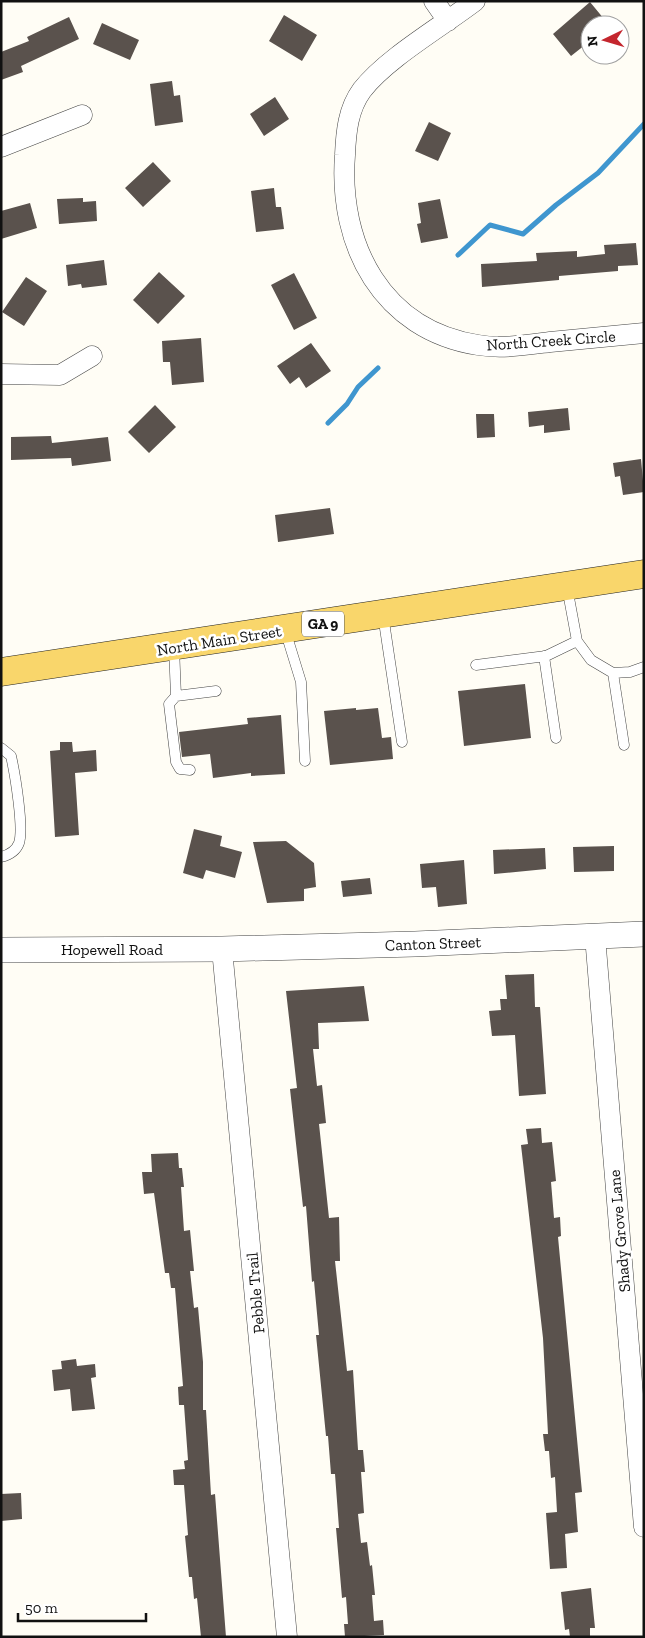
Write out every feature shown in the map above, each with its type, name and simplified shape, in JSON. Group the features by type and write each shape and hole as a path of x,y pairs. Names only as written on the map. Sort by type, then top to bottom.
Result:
{"main road":[{"name":"North Main Street","path":"1,672 644,574"}],"street":[{"path":"434,1 448,21"},
{"name":"North Creek Circle","path":"475,1 381,69 362,91 352,107 347,125 344,172 351,231 358,254 384,294 411,318 447,338 479,346 510,346 644,333"},
{"path":"1,147 82,115"},
{"path":"1,374 60,375 92,356"},
{"name":"Canton Street","path":"222,949 415,944 644,934"},
{"name":"Shady Grove Lane","path":"595,936 644,1527"},
{"name":"Hopewell Road","path":"1,950 222,949"},
{"name":"Pebble Trail","path":"222,949 287,1637"}],"lane":[{"path":"567,586 577,641 592,660 613,673 630,672 644,667"},
{"path":"383,615 402,742"},
{"path":"285,630 300,682 306,761"},
{"path":"476,665 544,656 577,641"},
{"path":"174,647 176,696"},
{"path":"544,656 556,738"},
{"path":"613,673 624,745"},
{"path":"190,770 180,769 176,762 169,704 176,696 216,691"},
{"path":"1,748 11,756 20,835 16,849 8,856 1,857"}],"building":[{"path":"590,2 601,15 580,15 580,49 571,56 553,34"},
{"path":"284,15 317,35 302,61 269,41"},
{"path":"69,17 79,39 21,66 23,72 1,80 1,52 29,41 27,37"},
{"path":"102,23 139,40 130,60 93,44"},
{"path":"172,81 174,96 180,95 183,122 155,126 150,84"},
{"path":"275,97 289,119 264,136 250,114"},
{"path":"429,122 451,133 438,161 415,151"},
{"path":"153,162 171,181 143,207 125,188"},
{"path":"274,188 276,207 281,207 284,229 256,232 251,191"},
{"path":"83,198 83,202 96,201 97,221 59,224 57,199"},
{"path":"440,199 448,238 421,243 417,224 421,223 418,203"},
{"path":"30,203 37,228 1,239 1,211"},
{"path":"636,243 638,265 618,266 618,271 559,276 559,280 482,287 481,264 537,261 536,253 577,251 577,257 605,254 604,245"},
{"path":"104,260 107,285 82,288 81,284 68,286 66,265"},
{"path":"159,272 185,296 158,324 133,300"},
{"path":"294,273 317,318 294,330 271,285"},
{"path":"26,277 47,291 24,326 2,312"},
{"path":"201,338 204,382 172,385 170,362 163,362 162,341"},
{"path":"311,343 331,371 306,388 299,377 290,384 277,366"},
{"path":"155,405 176,427 149,453 128,432"},
{"path":"568,408 570,430 544,433 544,425 529,427 528,412"},
{"path":"476,414 494,414 495,437 477,438"},
{"path":"51,436 52,443 108,437 111,461 72,466 71,458 11,460 11,437"},
{"path":"641,459 644,492 623,495 620,476 615,477 613,463"},
{"path":"330,508 334,534 278,542 275,515"},
{"path":"525,684 531,738 464,746 458,691"},
{"path":"356,708 356,710 378,708 382,738 391,737 393,759 330,765 324,711"},
{"path":"281,715 285,774 251,776 251,773 213,778 210,754 182,757 179,732 248,724 247,718"},
{"path":"60,742 72,742 73,752 96,750 97,771 75,773 79,835 55,837 50,751 60,750"},
{"path":"194,829 222,836 220,846 242,852 235,878 206,870 203,879 183,873"},
{"path":"286,841 314,863 316,887 304,889 304,901 267,903 253,842"},
{"path":"614,846 614,871 574,872 573,847"},
{"path":"545,848 546,869 494,874 493,850"},
{"path":"464,860 467,904 438,907 436,887 422,888 420,864"},
{"path":"370,878 372,894 343,897 341,881"},
{"path":"534,974 535,1007 540,1007 546,1094 519,1096 515,1035 492,1036 489,1011 501,1010 500,999 507,999 505,975"},
{"path":"364,986 369,1021 318,1023 319,1049 313,1049 317,1086 322,1085 326,1123 319,1124 329,1218 339,1217 340,1261 335,1261 347,1371 353,1370 358,1450 363,1450 365,1472 361,1472 364,1513 358,1514 361,1543 367,1542 370,1566 372,1565 375,1595 372,1595 374,1621 383,1620 384,1635 345,1637 344,1624 348,1624 346,1597 342,1598 336,1528 339,1528 335,1474 331,1474 328,1436 326,1436 316,1335 319,1335 314,1281 312,1282 306,1206 303,1207 290,1089 297,1088 286,991"},
{"path":"541,1128 542,1143 552,1142 556,1181 551,1182 554,1218 560,1217 561,1236 558,1237 582,1492 575,1493 578,1532 565,1534 567,1568 550,1569 546,1513 557,1512 555,1477 551,1478 549,1451 545,1451 543,1434 548,1434 543,1338 521,1145 528,1144 526,1129"},
{"path":"178,1153 179,1168 182,1168 184,1187 181,1187 184,1231 190,1230 194,1271 190,1271 194,1308 198,1307 203,1362 203,1410 206,1410 211,1495 215,1494 226,1637 201,1637 197,1598 194,1599 192,1577 189,1577 185,1536 188,1535 184,1485 174,1485 173,1470 185,1469 184,1461 188,1460 184,1405 179,1405 178,1387 183,1386 175,1288 171,1288 169,1273 165,1273 154,1193 144,1194 142,1172 152,1172 151,1154"},
{"path":"76,1359 77,1366 95,1364 96,1377 91,1378 95,1409 72,1411 70,1389 54,1391 52,1370 62,1369 61,1361"},
{"path":"21,1493 22,1519 1,1521 1,1494"},
{"path":"591,1588 595,1628 590,1628 590,1637 570,1637 569,1629 565,1630 561,1592"}],"waterway":[{"path":"458,255 490,225 523,234 556,205 598,173 644,124"},
{"path":"328,423 347,404 358,387 378,368"}]}
